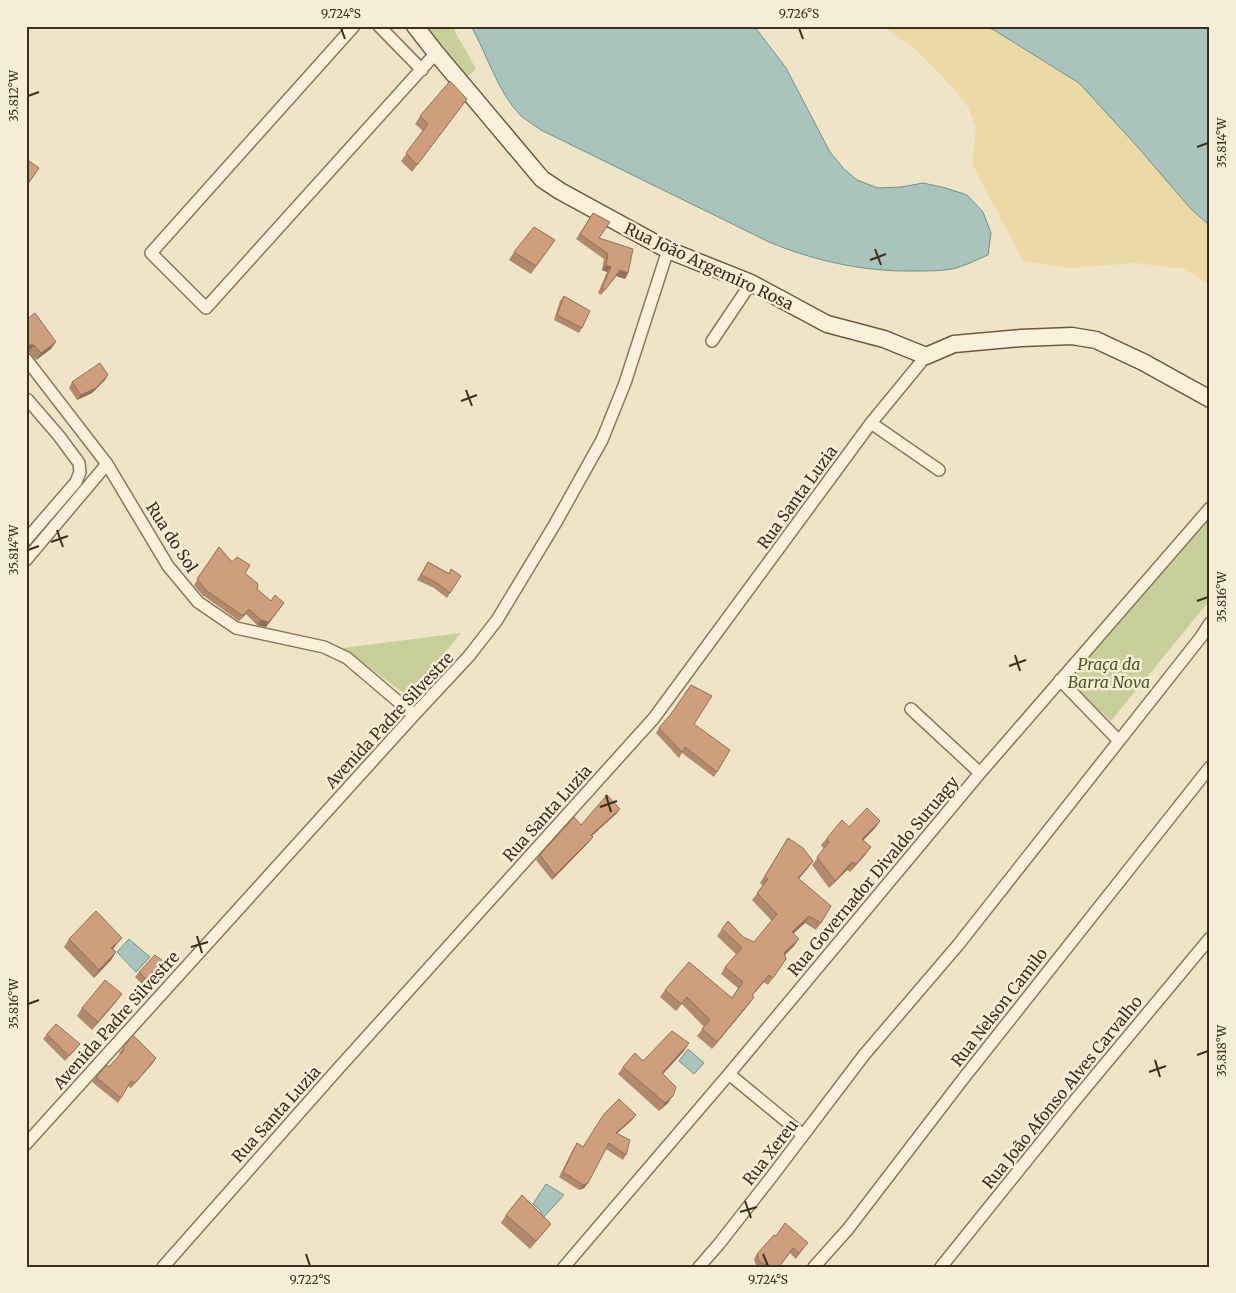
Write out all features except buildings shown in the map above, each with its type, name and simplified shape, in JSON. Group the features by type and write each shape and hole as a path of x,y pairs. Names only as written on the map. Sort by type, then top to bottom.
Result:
{"street":[{"path":"354,26 151,253 206,308 436,53"},
{"path":"380,26 422,70"},
{"name":"Rua João Argemiro Rosa","path":"414,26 542,179 560,191 668,250 751,283 827,324 884,339 926,356"},
{"name":"Avenida Padre Silvestre","path":"26,1144 414,715 470,656 497,620 555,524 602,440 625,383 668,250"},
{"path":"712,341 751,283"},
{"path":"926,356 954,344 1072,336 1096,340 1143,362 1210,399"},
{"name":"Rua Santa Luzia","path":"163,1267 654,718 871,424 926,356"},
{"name":"Rua do Sol","path":"26,359 107,464 168,566 198,602 236,628 324,647 347,658 414,715"},
{"path":"26,399 59,436 79,463 80,472 76,482 26,540"},
{"path":"59,436 74,421"},
{"path":"871,424 939,470"},
{"path":"26,560 107,464"},
{"name":"Rua Governador Divaldo Suruagy","path":"564,1267 729,1074 980,773 1210,508"},
{"name":"Rua Xereu","path":"699,1267 719,1244 864,1055 958,945 1119,742 1210,623"},
{"path":"1060,680 1119,742"},
{"path":"911,709 980,773"},
{"name":"Rua Nelson Camilo","path":"814,1267 848,1230 963,1079 1210,767"},
{"name":"Rua João Afonso Alves Carvalho","path":"941,1267 1072,1104 1210,938"},
{"path":"729,1074 803,1135"}],"green space":[{"path":"423,26 452,26 476,69 466,78"},
{"name":"Praça da Barra Nova","path":"1210,508 1210,600 1111,721 1063,678"},
{"path":"461,633 409,697 343,648"}],"sand":[{"path":"883,26 984,26 994,30 1079,83 1191,209 1210,226 1210,285 1184,269 1136,263 1069,268 1023,261 972,164 976,128 968,107 954,89 918,52"}],"water":[{"path":"471,26 754,26 786,68 830,152 844,169 857,180 878,188 901,187 923,183 967,195 983,212 991,233 988,255 952,269 933,271 877,270 822,260 769,242 541,130 526,120 505,96"},
{"path":"984,26 1210,26 1210,226 1191,209 1079,83 994,30"},
{"path":"129,939 150,957 136,972 117,952"},
{"path":"688,1049 704,1063 694,1074 679,1061"},
{"path":"546,1184 564,1195 541,1220 539,1215 541,1211 533,1204"}]}
